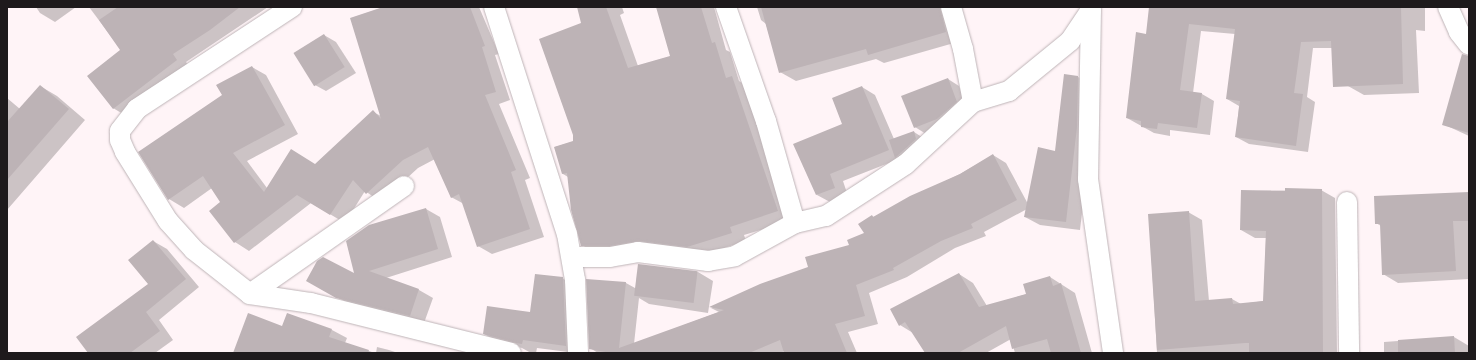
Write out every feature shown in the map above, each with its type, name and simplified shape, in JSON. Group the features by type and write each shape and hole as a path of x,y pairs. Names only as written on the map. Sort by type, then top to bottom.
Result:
{"street":[{"path":"292,7 137,109 120,131 120,140 125,152 168,221 194,250 250,294 310,303 511,353"},
{"path":"494,7 572,257 578,353"},
{"path":"726,7 766,121 795,222"},
{"path":"952,7 964,49 973,102"},
{"path":"1448,7 1459,32 1469,45"},
{"path":"572,257 610,257 638,252 708,261 735,256 795,222 826,216 861,195 906,164 973,102 1009,91 1070,41 1091,9"},
{"path":"1091,9 1088,179 1113,353"},
{"path":"250,294 404,186"},
{"path":"1348,202 1349,353"}],"building":[{"path":"118,7 240,7 210,30 173,54 177,60 113,109 87,76 120,50 99,20"},
{"path":"383,7 470,7 485,46 482,47 496,92 485,95 516,170 511,172 530,229 477,247 459,194 451,198 428,147 403,160 366,194 353,180 330,215 297,195 234,243 209,211 220,202 203,176 168,200 138,152 222,95 216,85 252,66 285,125 233,153 264,192 291,149 315,164 373,110 381,119 350,18"},
{"path":"577,7 606,7 628,68 670,56 656,7 701,7 712,43 715,42 726,78 732,76 778,211 730,227 732,233 687,247 639,241 609,246 581,246 571,210 567,173 562,174 554,147 573,141 573,135 539,39 581,23"},
{"path":"761,7 940,7 946,32 868,55 866,49 779,73"},
{"path":"1149,7 1401,7 1403,84 1333,87 1331,41 1301,42 1294,93 1303,94 1296,146 1235,137 1240,101 1226,99 1235,29 1189,24 1180,90 1202,93 1197,128 1158,123 1157,129 1141,127 1141,121 1126,118 1136,32 1146,34"},
{"path":"324,34 345,67 314,86 293,53"},
{"path":"1462,54 1469,56 1469,133 1442,125"},
{"path":"1064,74 1078,76 1077,127 1066,222 1024,217 1038,147 1055,151"},
{"path":"948,78 957,102 937,119 914,128 901,96"},
{"path":"40,85 69,109 7,180 7,122"},
{"path":"862,86 889,150 830,174 835,188 816,195 793,144 842,124 832,98"},
{"path":"914,131 916,139 895,158 889,140"},
{"path":"993,154 1017,200 971,224 973,228 941,241 893,268 894,270 856,285 865,316 835,324 847,353 784,353 780,340 749,353 611,353 589,349 586,279 626,282 619,348 724,310 709,307 760,284 808,267 805,257 849,245 847,240 864,233 858,224 872,215 873,217 910,196 960,174"},
{"path":"1285,188 1322,189 1323,353 1249,353 1249,343 1157,350 1148,214 1189,211 1195,301 1232,298 1233,304 1263,301 1266,231 1240,230 1241,190 1285,191"},
{"path":"1469,192 1469,221 1453,221 1456,271 1382,275 1380,224 1375,224 1374,196"},
{"path":"426,208 438,249 369,271 419,289 410,316 336,298 306,281 317,261 323,257 354,273 346,241 369,225"},
{"path":"153,240 186,279 146,312 160,331 130,353 88,353 76,337 148,284 128,260"},
{"path":"638,264 698,271 694,303 634,296"},
{"path":"959,273 979,307 1026,294 1023,284 1050,276 1053,286 1061,283 1081,353 1051,353 1047,339 1012,349 1006,326 958,353 925,353 905,322 899,326 890,309"},
{"path":"535,274 563,277 566,346 523,340 522,344 483,334 487,306 530,312"},
{"path":"248,313 282,326 287,313 332,329 329,337 369,350 368,353 233,353"},
{"path":"1454,336 1455,353 1398,353 1398,340"}]}
